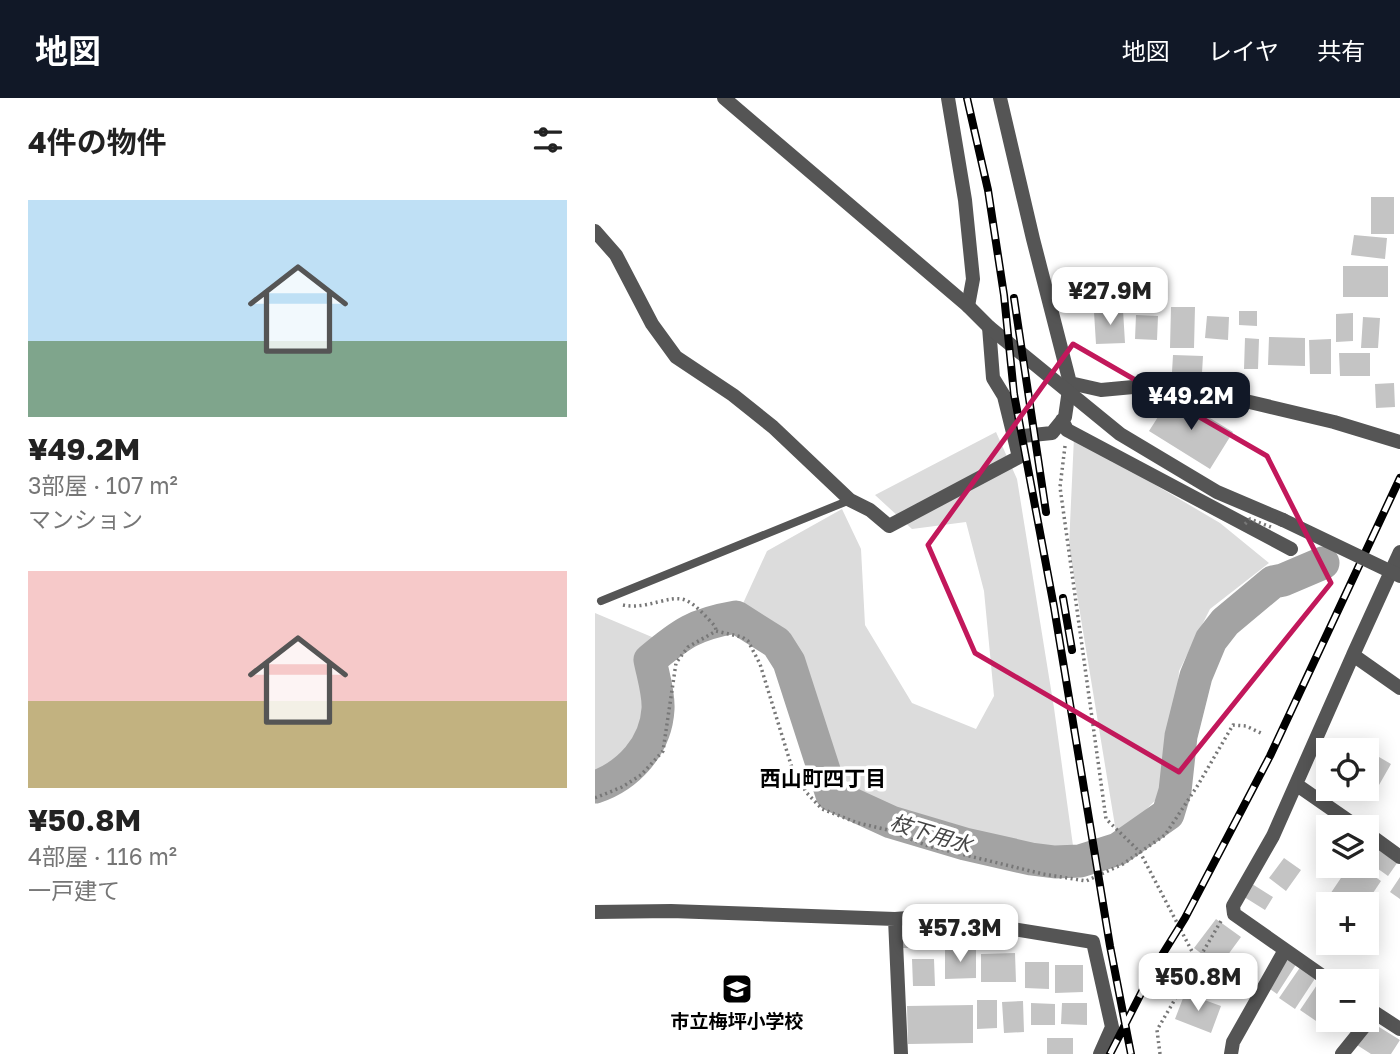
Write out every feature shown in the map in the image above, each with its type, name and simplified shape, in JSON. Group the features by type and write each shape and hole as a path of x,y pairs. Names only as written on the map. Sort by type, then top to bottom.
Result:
{"street":[{"path":"724,98 968,306 989,327 1069,387 1120,434 1217,492 1400,576"},
{"path":"948,98 965,200 973,279 968,306"},
{"path":"1000,98 1069,387 1064,425 1052,433 1014,437"},
{"path":"595,231 616,255 652,324 675,357 733,395 773,427 850,499 870,510 889,526 1019,457 1005,396 993,378 989,327"},
{"path":"1069,387 1101,390 1144,386 1184,394 1237,399 1334,422 1400,442"},
{"path":"1064,425 1291,549"},
{"path":"1316,972 1234,914 1233,906 1273,836 1400,552"},
{"path":"1353,655 1400,688"},
{"path":"1297,785 1340,815"},
{"path":"1379,841 1400,856"},
{"path":"595,912 671,911 895,919 933,916 1093,942 1112,1027 1100,1054"},
{"path":"895,919 901,1054"},
{"path":"1231,1054 1233,1042 1285,950"},
{"path":"1379,1016 1400,1030"},
{"path":"1342,1054 1356,1032"}],"lane":[{"path":"601,601 850,499"}],"path":[{"path":"1064,425 1061,487 1106,820 1139,852 1197,961"},
{"path":"601,601 636,608 672,598 686,600 716,628 748,640 760,664 792,768 806,792 829,813 888,830 928,846 1043,874 1086,881 1123,864 1165,835 1233,725 1246,726 1263,734"},
{"path":"595,798 622,787 641,775 663,751 676,663 688,647 716,628"},
{"path":"1160,1054 1157,1030 1226,914 1234,914"}],"highlighted area":[{"path":"1073,344 1267,456 1331,583 1179,772 975,653 928,545"}],"shaded area":[{"path":"996,432 1017,479 1054,708 1075,860 985,844 890,815 837,774 789,631 740,610 767,551 842,509 861,549 865,625 912,703 976,729 994,696 984,591 966,522 912,529 875,495"},
{"path":"1074,437 1220,523 1269,563 1210,609 1179,671 1171,785 1117,838 1069,546"},
{"path":"595,613 659,640 653,740 595,782"}],"building":[{"path":"1371,197 1394,197 1394,234 1371,234"},
{"path":"1354,235 1387,238 1385,259 1351,255"},
{"path":"1343,266 1388,266 1388,297 1343,297"},
{"path":"1171,307 1195,307 1194,348 1170,348"},
{"path":"1123,310 1125,343 1096,344 1094,312"},
{"path":"1239,311 1257,311 1257,326 1239,325"},
{"path":"1353,313 1353,341 1336,342 1336,314"},
{"path":"1136,315 1158,316 1157,340 1135,339"},
{"path":"1207,316 1229,317 1228,340 1205,338"},
{"path":"1363,317 1380,318 1378,348 1361,348"},
{"path":"1269,337 1305,338 1305,366 1268,365"},
{"path":"1245,338 1259,339 1258,369 1244,369"},
{"path":"1331,339 1331,374 1310,374 1309,340"},
{"path":"1339,353 1370,353 1370,376 1340,376"},
{"path":"1173,355 1203,356 1202,373 1172,372"},
{"path":"1394,383 1395,407 1376,408 1375,384"},
{"path":"1172,395 1233,432 1210,469 1149,431"},
{"path":"1379,757 1391,764 1379,785"},
{"path":"1379,845 1400,859 1388,876 1379,870"},
{"path":"1284,858 1301,870 1286,891 1269,878"},
{"path":"1400,877 1400,899 1390,892"},
{"path":"1341,878 1377,878 1381,881 1374,892 1331,892"},
{"path":"1249,882 1273,897 1265,910 1241,895"},
{"path":"1216,919 1241,937 1219,967 1194,948"},
{"path":"903,924 939,924 939,948 903,948"},
{"path":"945,950 976,950 976,978 945,979"},
{"path":"1015,953 1016,982 981,982 981,954"},
{"path":"1285,956 1297,963 1277,994 1266,986"},
{"path":"912,959 934,959 935,986 913,986"},
{"path":"1025,962 1049,962 1049,989 1025,988"},
{"path":"1055,965 1083,965 1083,992 1055,993"},
{"path":"1301,966 1316,977 1295,1009 1279,998"},
{"path":"1222,969 1236,980 1221,998 1207,988"},
{"path":"1316,986 1316,1021 1300,1010"},
{"path":"1185,993 1221,1006 1211,1033 1175,1019"},
{"path":"977,1000 997,1000 997,1028 977,1029"},
{"path":"1023,1001 1024,1032 1004,1033 1002,1002"},
{"path":"1031,1003 1055,1004 1055,1025 1031,1025"},
{"path":"1062,1003 1087,1003 1087,1025 1061,1024"},
{"path":"973,1005 973,1043 908,1044 907,1006"},
{"path":"1379,1027 1400,1040 1391,1054 1371,1054 1357,1045 1365,1032 1379,1032"},
{"path":"1047,1038 1073,1038 1073,1054 1047,1054"}],"waterway":[{"name":"枝下用水","path":"595,787 629,767 646,747 652,735 658,703 650,660 690,631 736,617 777,643 789,662 832,795 891,822 965,844 1031,859 1080,861 1118,849 1168,814 1175,791 1181,736 1196,676 1211,640 1225,622 1273,582 1323,563"}],"railway":[{"path":"967,98 988,190 1004,295 1014,394 1054,607 1110,946 1131,1054"},
{"path":"1014,298 1046,512"},
{"path":"1110,1054 1270,756 1400,478"},
{"path":"1063,598 1072,650"}],"place":[{"name":"市立梅坪小学校","path":"737,989"}],"district":[{"name":"西山町四丁目","path":"823,778"}]}
